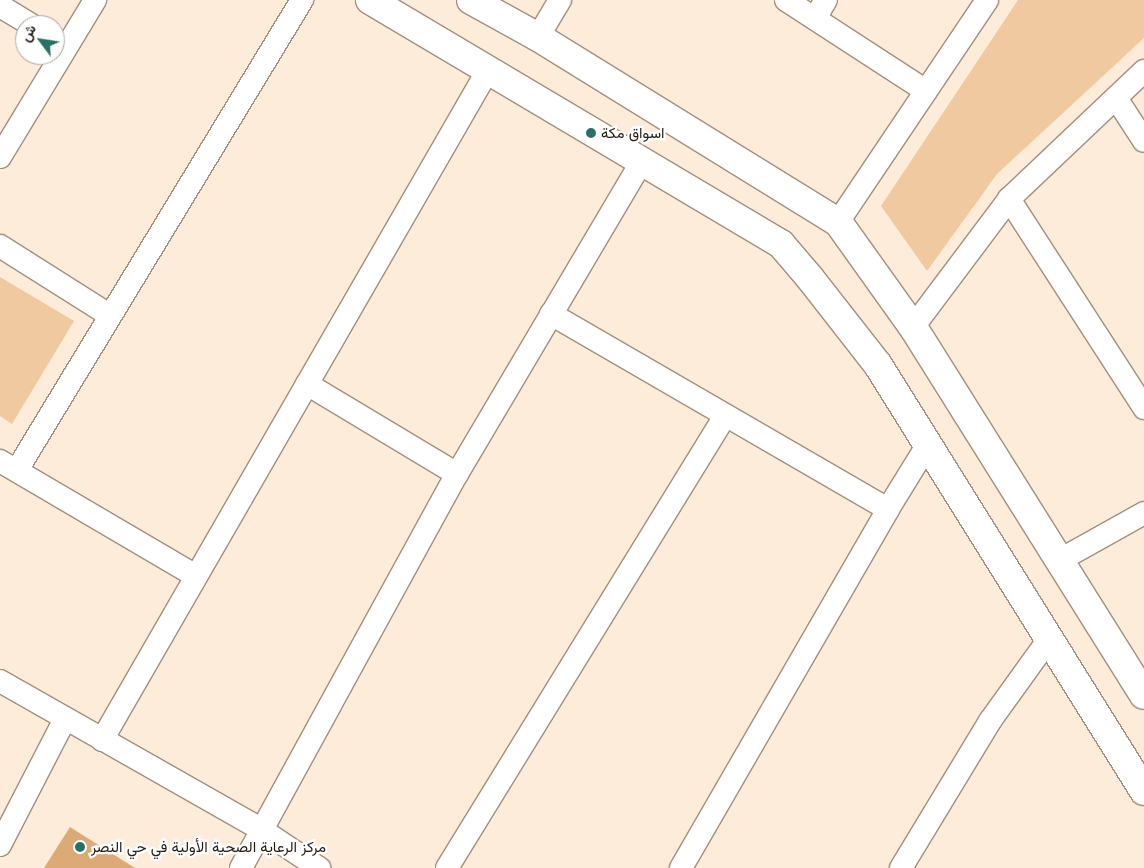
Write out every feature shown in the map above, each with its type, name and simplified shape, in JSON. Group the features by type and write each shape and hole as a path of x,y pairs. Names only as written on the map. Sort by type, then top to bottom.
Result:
{"street":[{"path":"65,37 95,0"},
{"path":"196,576 8,466 109,315 302,0"},
{"path":"370,0 781,244 878,365 1144,791"},
{"path":"471,0 538,37 838,222 913,327 1143,692"},
{"path":"538,37 560,0"},
{"path":"786,0 820,9 926,91"},
{"path":"838,222 987,0"},
{"path":"0,6 15,15"},
{"path":"0,157 49,65"},
{"path":"102,740 488,70"},
{"path":"913,327 1009,199 1144,71"},
{"path":"1116,98 1144,141"},
{"path":"241,868 457,474 642,161"},
{"path":"1009,199 1144,408"},
{"path":"0,246 109,315"},
{"path":"551,314 888,510"},
{"path":"307,384 457,474"},
{"path":"447,868 725,416"},
{"path":"681,868 928,444"},
{"path":"1060,560 1144,513"},
{"path":"901,868 990,721 1049,638"},
{"path":"0,681 262,830 319,868"},
{"path":"0,845 65,719"}],"shaded area":[{"path":"1018,0 1144,0 1144,38 997,174 927,271 881,206"},
{"path":"0,277 74,321 12,424 0,416"}],"building":[{"name":"مركز الرعاية الصحية الأولية في حي النصر","path":"70,827 135,868 44,868"}],"place":[{"name":"اسواق مكة","path":"591,133"},
{"name":"مركز الرعاية الصحية الأولية في حي النصر","path":"80,847"}]}
